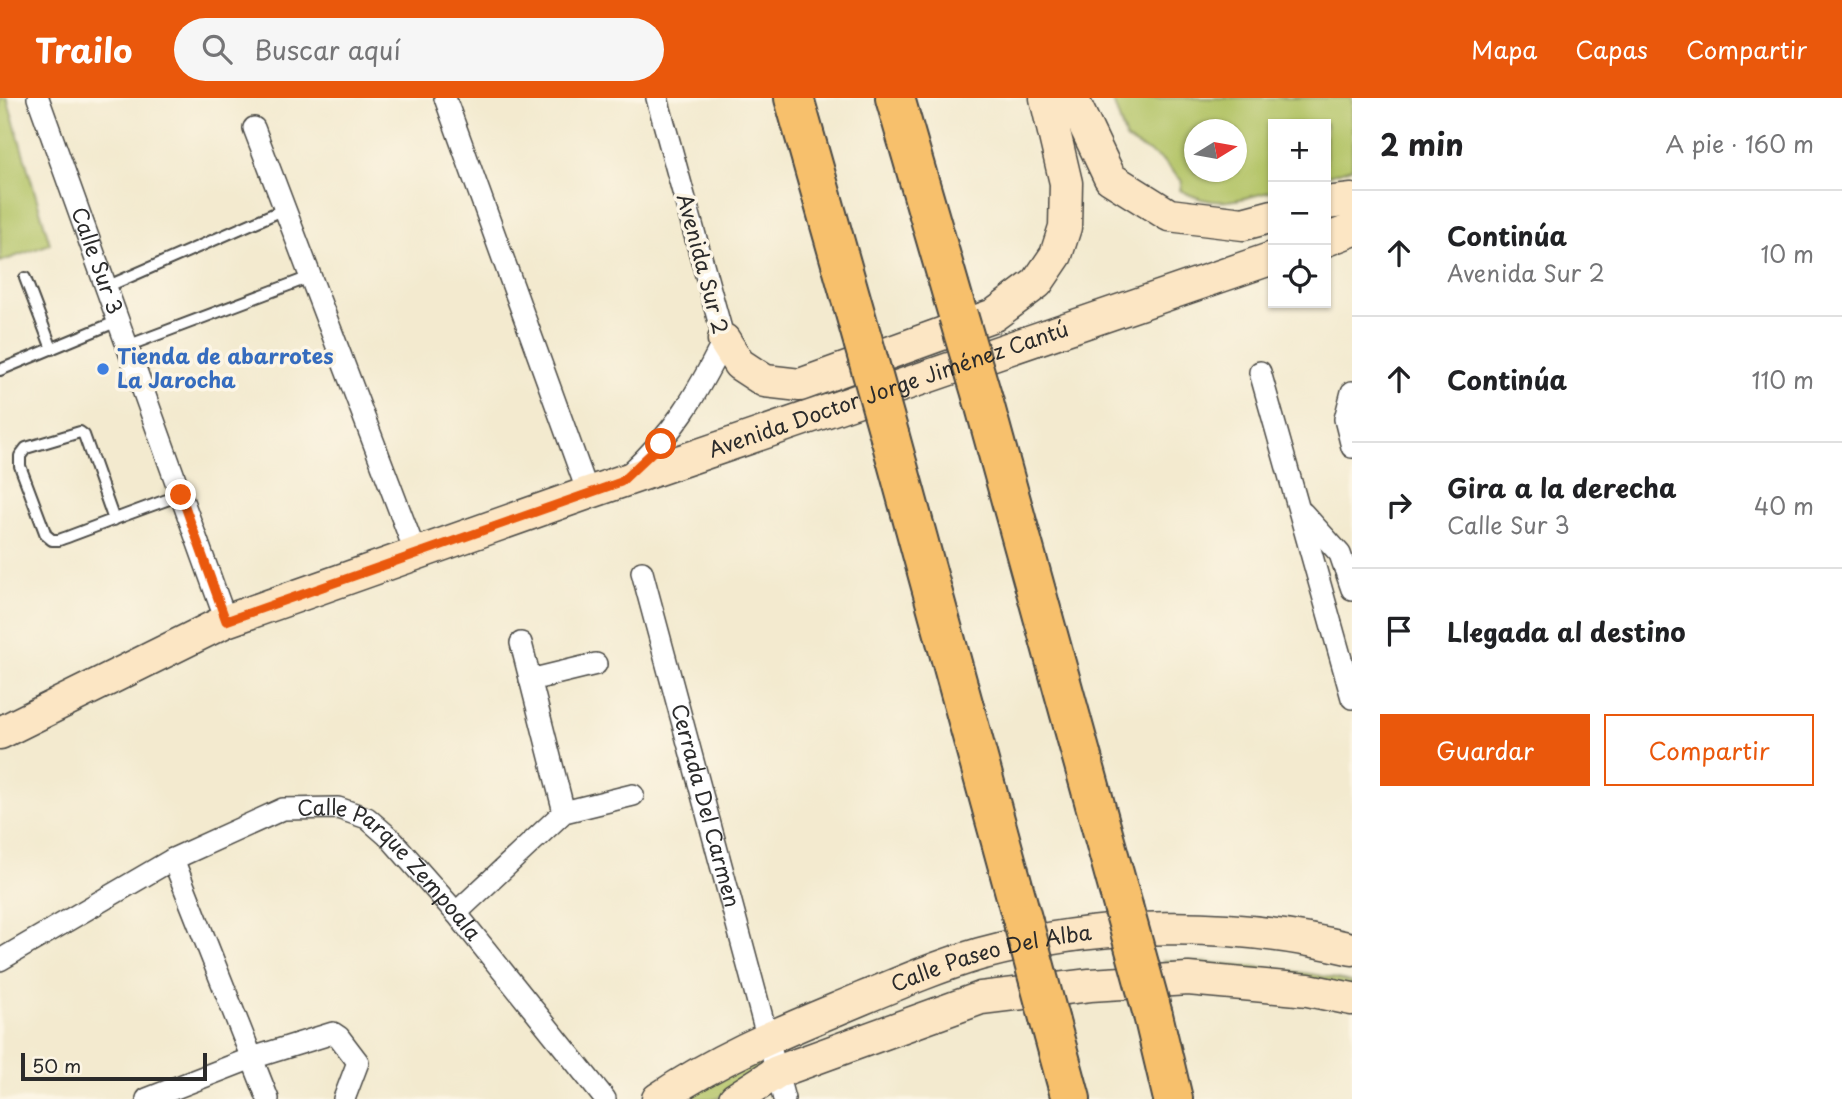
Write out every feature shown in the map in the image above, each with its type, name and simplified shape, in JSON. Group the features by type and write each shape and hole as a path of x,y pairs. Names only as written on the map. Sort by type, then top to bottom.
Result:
{"highway":[{"path":"794,98 890,437 1071,1099"},
{"path":"895,98 984,403 1153,1015 1173,1099"}],"main road":[{"path":"724,340 740,364 765,381 800,385 994,315 1037,283 1056,255 1065,227 1066,183 1046,98"},
{"path":"1072,98 1110,178 1169,215 1243,224 1268,217"},
{"path":"1331,202 1352,200"},
{"path":"1331,238 1352,230"},
{"name":"Avenida Doctor Jorge Jiménez Cantú","path":"0,733 226,621 587,493 1268,260"},
{"name":"Calle Paseo Del Alba","path":"658,1099 698,1072 766,1038 980,954 1088,933 1191,927 1300,937 1352,949"},
{"name":"Calle Paseo Del Alba","path":"735,1099 780,1086 981,998 1090,985 1188,979 1308,990 1352,999"}],"street":[{"name":"Calle Sur 3","path":"38,98 226,621"},
{"path":"445,98 587,493"},
{"name":"Avenida Sur 2","path":"621,482 661,444 695,397 724,340 657,98"},
{"path":"254,128 416,554"},
{"path":"1260,372 1352,698"},
{"path":"1352,392 1345,419 1352,447"},
{"path":"1299,508 1340,554 1352,589"},
{"name":"Cerrada Del Carmen","path":"642,572 780,1086"},
{"path":"521,643 564,812"},
{"path":"530,680 596,664"},
{"path":"456,913 564,812 633,795"},
{"name":"Calle Parque Zempoala","path":"0,960 173,859 283,809 338,808 367,818 390,838 456,913 605,1099"},
{"path":"173,859 268,1099"},
{"path":"147,1099 252,1058 333,1033 358,1062 344,1099"}],"lane":[{"path":"106,287 285,209"},
{"path":"127,346 310,277"},
{"path":"25,278 52,349"},
{"path":"0,370 118,321"},
{"path":"114,520 84,435 74,432 26,448 20,456 20,466 46,535 52,540 114,520 181,495"}],"green space":[{"path":"0,98 7,98 50,244 0,262"},
{"path":"1112,98 1352,98 1352,168 1331,174 1331,119 1268,119 1268,192 1237,200 1205,200 1180,190 1182,181 1161,159 1126,139"},
{"path":"1163,960 1305,973 1352,982 1352,989 1166,969"},
{"path":"755,1051 763,1069 717,1099 683,1099"}],"place":[{"name":"Tienda de abarrotes La Jarocha","path":"103,369"}],"route":[{"path":"181,495 226,621 621,482 661,444"}]}
